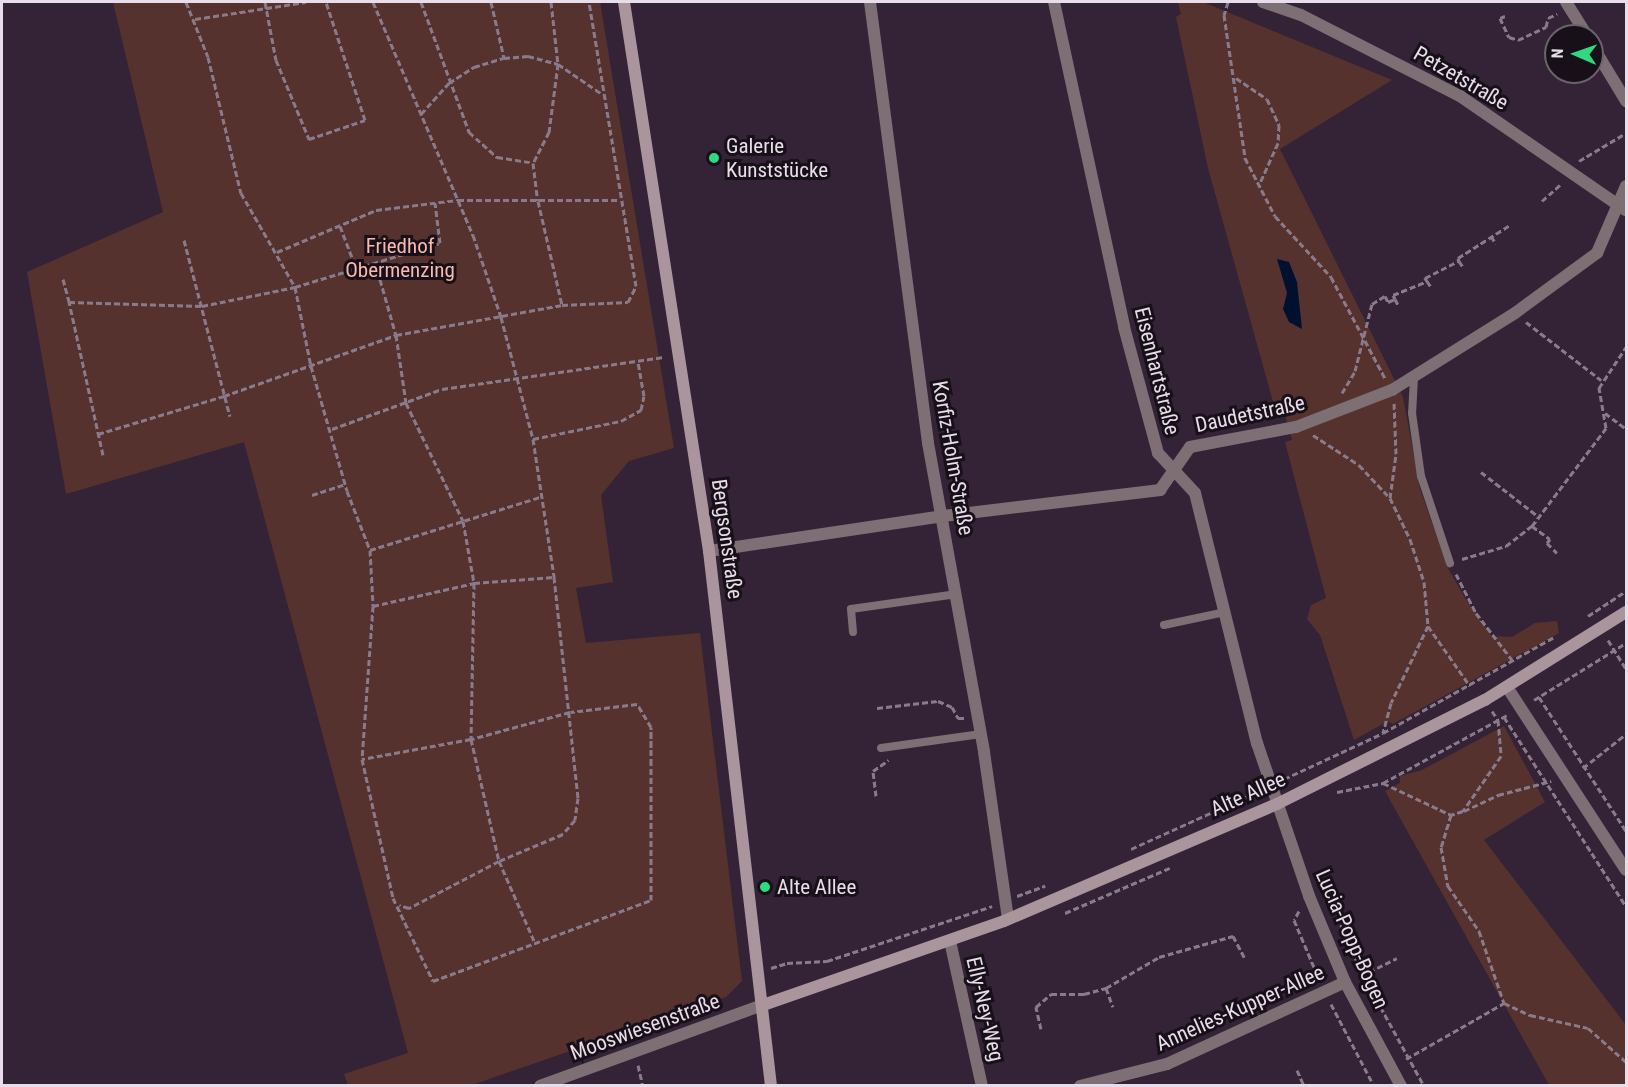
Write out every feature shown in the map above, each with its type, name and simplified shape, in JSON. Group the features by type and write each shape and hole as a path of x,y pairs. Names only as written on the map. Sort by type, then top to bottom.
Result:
{"street":[{"name":"Bergsonstraße","path":"624,2 710,551 771,1086"},
{"name":"Korfiz-Holm-Straße","path":"870,2 928,443 981,734 1003,902 1008,919"},
{"name":"Eisenhartstraße","path":"1054,2 1124,327 1158,453 1195,493 1277,804"},
{"name":"Petzetstraße","path":"1263,2 1301,15 1460,96 1570,170 1623,209"},
{"path":"1567,5 1579,24"},
{"path":"1604,65 1626,101"},
{"name":"Daudetstraße","path":"710,551 943,516 1160,490 1190,447 1296,427 1392,390 1515,313 1597,253 1623,209 1626,186"},
{"name":"Alte Allee","path":"763,1005 1008,919 1277,804 1507,687 1626,612"},
{"path":"1507,687 1626,870"},
{"name":"Lucia-Popp-Bogen","path":"1277,804 1309,896 1345,982 1401,1086"},
{"name":"Elly-Ney-Weg","path":"950,941 982,1086"},
{"name":"Annelies-Kupper-Allee","path":"1080,1086 1167,1064 1345,982"},
{"name":"Mooswiesenstraße","path":"540,1086 763,1005"}],"lane":[{"path":"1414,377 1412,413 1421,476 1450,563"},
{"path":"854,632 851,609 957,594"},
{"path":"1164,625 1225,612"},
{"path":"880,748 981,734"}],"path":[{"path":"186,2 208,57 241,193 277,252 295,287 311,366 332,429 345,484 370,550 373,606 362,759 389,882 399,905 400,917 433,981 651,900 651,727 637,704 570,712 471,739 362,759"},
{"path":"266,2 276,60 309,139 365,120 326,2"},
{"path":"195,20 306,2"},
{"path":"374,2 458,200 501,317 533,439 544,496 578,798 574,820 563,834 499,861 409,908 399,905"},
{"path":"421,2 469,132 497,157 533,163"},
{"path":"492,2 504,58"},
{"path":"551,2 558,64 549,132 533,163 538,201 562,305"},
{"path":"98,434 224,396 396,335 562,305 628,302 636,286 619,200 589,2"},
{"path":"1228,2 1224,15 1245,159 1275,216 1330,277 1392,390 1396,454 1390,498"},
{"path":"1505,16 1500,18 1509,37 1518,40 1546,27 1548,18 1567,5"},
{"path":"421,114 449,83 474,67 504,58 528,56 558,64 603,94"},
{"path":"1235,78 1267,99 1279,125 1278,142 1259,185"},
{"path":"1542,201 1570,170 1626,133"},
{"path":"277,252 376,210 458,200 619,200"},
{"path":"69,302 202,306 295,287 440,243 435,203"},
{"path":"1431,287 1425,278 1459,261 1458,258 1510,225"},
{"path":"340,226 356,268"},
{"path":"1491,236 1496,244"},
{"path":"184,240 230,416"},
{"path":"1459,261 1463,267"},
{"path":"375,262 396,335 406,403 464,521 474,583 471,739 499,861 536,943"},
{"path":"63,279 102,455"},
{"path":"1398,305 1393,296 1427,281"},
{"path":"1333,414 1356,371 1372,304 1385,296 1388,302 1395,299"},
{"path":"1515,313 1601,381"},
{"path":"1513,662 1476,613 1450,563 1506,546 1532,526 1606,428 1605,413 1600,399 1601,381 1626,347"},
{"path":"332,429 442,389 668,356"},
{"path":"533,439 621,421 641,410 644,396 638,362"},
{"path":"1605,413 1626,429"},
{"path":"1296,427 1359,465 1390,498 1410,538 1424,582 1428,626 1470,686"},
{"path":"1481,471 1539,517"},
{"path":"312,495 345,484"},
{"path":"370,550 544,496"},
{"path":"1532,526 1550,539 1547,543 1557,553"},
{"path":"373,606 474,583 554,578"},
{"path":"1586,617 1626,591"},
{"path":"1383,733 1391,703 1428,626"},
{"path":"1601,629 1626,669"},
{"path":"1120,853 1383,733 1557,636"},
{"path":"1331,795 1383,783 1520,708 1626,643"},
{"path":"1539,697 1582,768 1626,831"},
{"path":"877,708 938,701 952,707 958,718 978,719"},
{"path":"1504,717 1545,785 1626,906"},
{"path":"1463,811 1501,756 1498,720"},
{"path":"1582,768 1626,734"},
{"path":"876,796 873,771 902,745"},
{"path":"1383,783 1452,815 1498,795 1545,785 1561,773"},
{"path":"1452,815 1441,847 1448,886 1479,931 1504,1003 1530,1015 1588,1028 1626,1062"},
{"path":"773,967 827,962 1049,884"},
{"path":"1309,896 1330,900 1363,975 1424,1086"},
{"path":"1041,1029 1036,1007 1051,994 1084,994 1106,988 1159,957 1233,936 1244,957"},
{"path":"1363,975 1397,958"},
{"path":"1106,988 1113,1007"},
{"path":"1407,1058 1504,1003"},
{"path":"635,1051 643,1086"},
{"path":"1297,1070 1304,1086"}],"green space":[{"name":"Friedhof Obermenzing","path":"113,2 600,2 674,448 629,461 601,495 613,582 576,588 586,643 700,633 742,981 726,997 472,1085 348,1085 344,1074 408,1053 244,442 66,494 27,272 163,212"},
{"path":"1178,2 1203,2 1392,80 1280,149 1403,397 1420,489 1448,568 1465,598 1492,636 1512,637 1535,623 1557,621 1559,633 1393,724 1388,721 1354,740 1320,635 1307,619 1311,605 1326,598 1285,442 1292,440 1285,415 1277,416 1208,168 1176,17 1181,14"},
{"path":"1504,726 1545,802 1484,840 1626,1025 1626,1085 1549,1085 1385,791 1400,783 1400,776 1422,770"}],"water":[{"path":"1277,259 1289,262 1297,282 1302,329 1289,322 1283,309 1287,293"}],"place":[{"name":"Galerie Kunststücke","path":"714,158"},
{"name":"Alte Allee","path":"765,887"}]}
